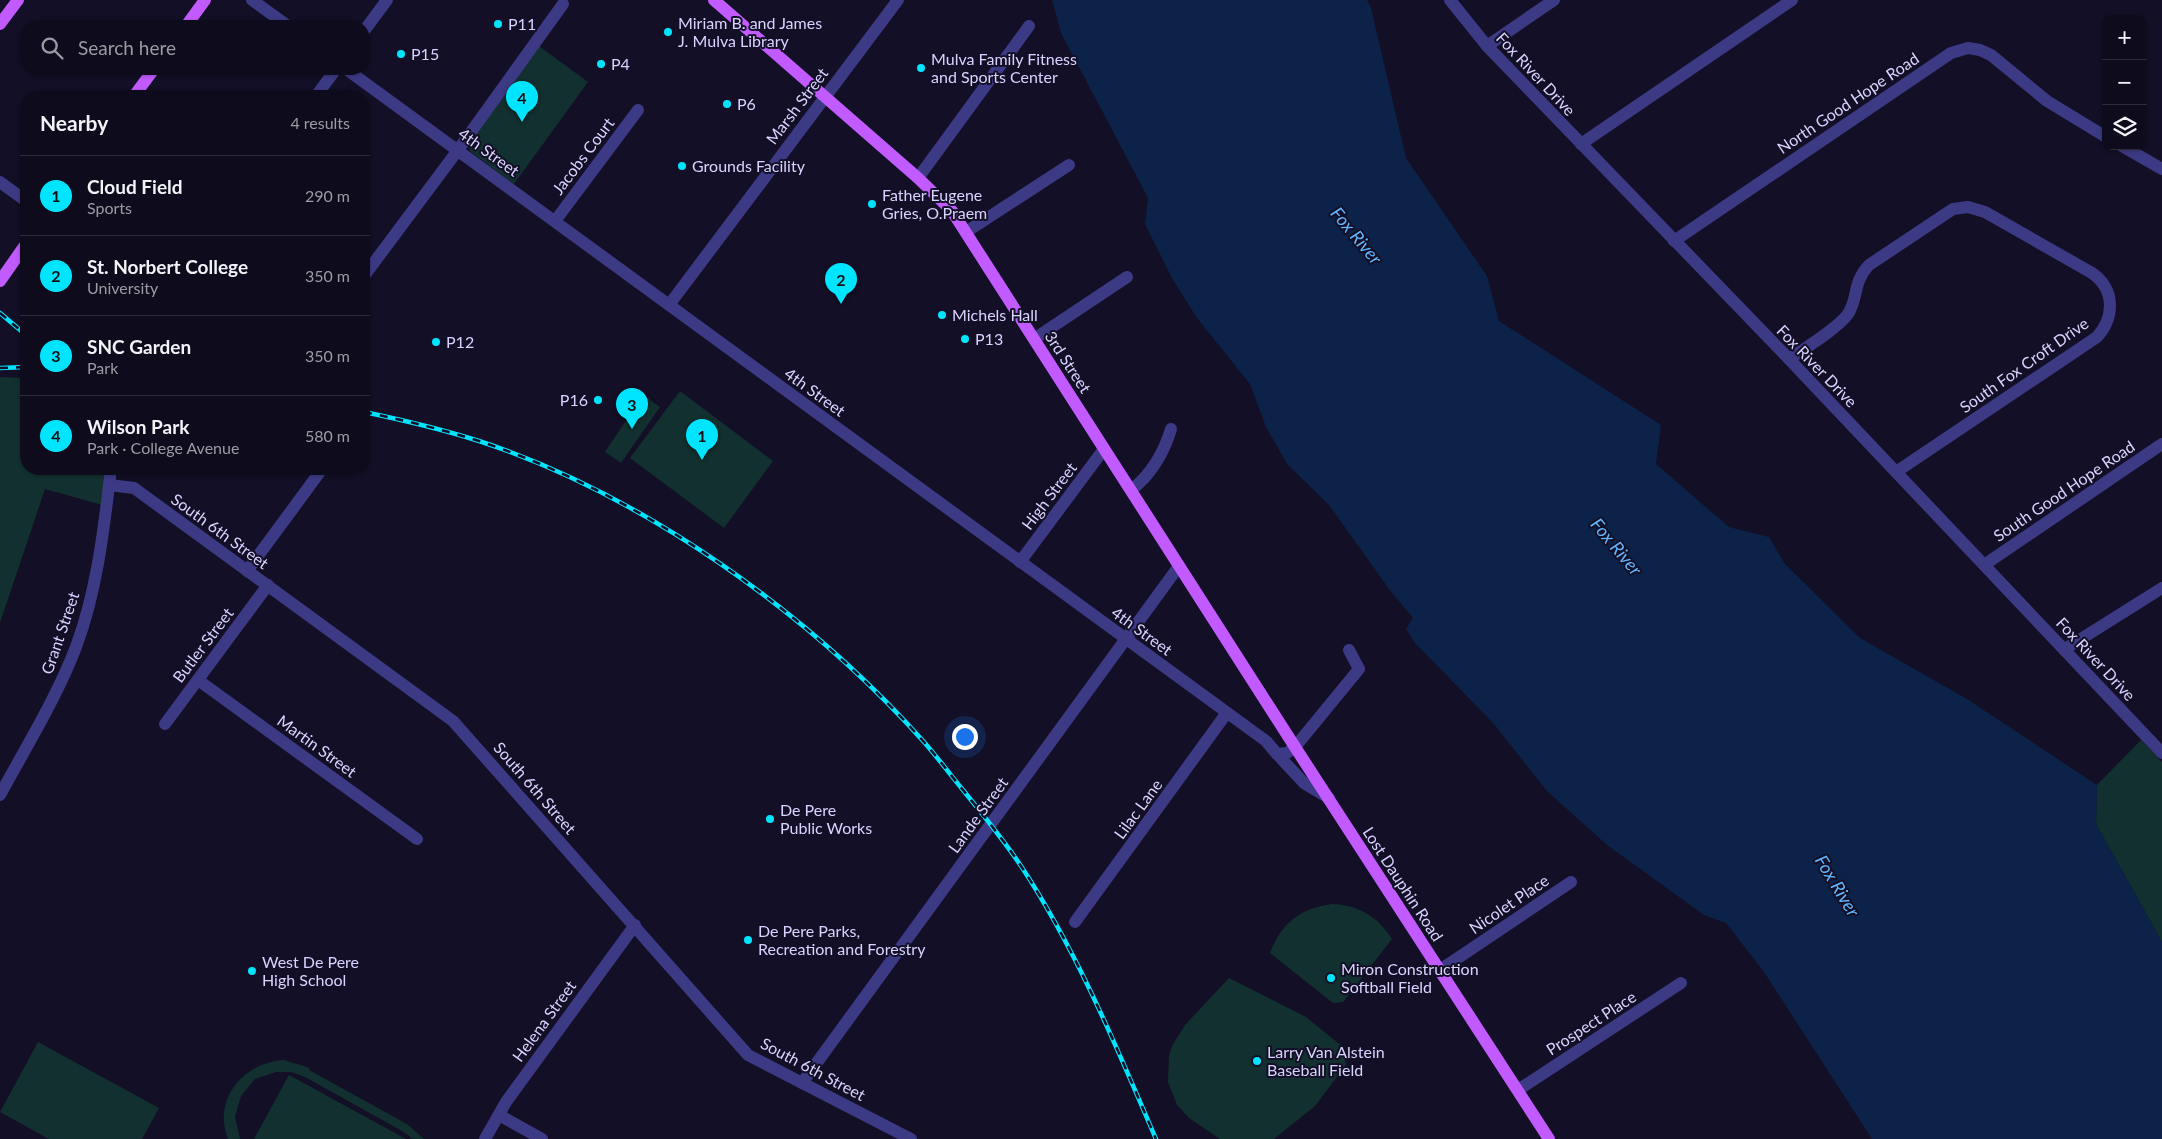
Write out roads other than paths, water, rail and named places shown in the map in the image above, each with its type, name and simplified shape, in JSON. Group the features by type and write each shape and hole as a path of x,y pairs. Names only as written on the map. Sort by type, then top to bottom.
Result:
{"main road":[{"path":"0,24 18,0"},
{"path":"190,20 205,0"},
{"name":"3rd Street","path":"714,0 940,198 966,232 1295,747"},
{"path":"138,90 150,75"},
{"path":"0,281 20,253"},
{"name":"Lost Dauphin Road","path":"1295,747 1549,1139"}],"street":[{"path":"252,0 280,20"},
{"path":"370,23 387,0"},
{"name":"Marsh Street","path":"669,305 898,0"},
{"name":"Fox River Drive","path":"1450,0 1487,46 1789,359 2162,753"},
{"path":"1487,46 1554,0"},
{"path":"1580,144 1792,0"},
{"path":"370,268 563,4"},
{"path":"918,178 1029,26"},
{"name":"North Good Hope Road","path":"1674,241 1951,53 1968,48 1984,51 2042,97 2102,135"},
{"path":"320,90 332,75"},
{"name":"4th Street","path":"354,75 1226,714 1266,741 1304,783 1328,798"},
{"name":"Jacobs Court","path":"555,221 638,110"},
{"path":"2129,150 2162,169"},
{"path":"966,232 1069,164"},
{"path":"0,182 20,197"},
{"name":"South Fox Croft Drive","path":"1789,359 1843,320 1851,307 1859,278 1869,265 1953,209 1968,207 1985,212 2096,276 2108,292 2111,310 2103,330 2097,337 1896,472"},
{"path":"1034,339 1127,278"},
{"path":"1131,490 1144,481 1149,474 1167,442 1171,429"},
{"name":"South Good Hope Road","path":"1984,565 2162,444"},
{"name":"High Street","path":"1020,562 1104,449"},
{"name":"Grant Street","path":"0,795 61,683 76,646 94,585 110,475"},
{"path":"247,571 318,475"},
{"name":"South 6th Street","path":"109,485 134,488 454,721 748,1055 911,1139"},
{"name":"Lande Street","path":"802,1083 1179,566"},
{"name":"Butler Street","path":"165,724 268,585"},
{"path":"2065,649 2162,588"},
{"path":"1278,754 1287,753 1295,747 1359,669 1349,650"},
{"name":"Martin Street","path":"198,680 417,839"},
{"name":"Lilac Lane","path":"1076,922 1226,714"},
{"name":"4th Street","path":"1266,741 1284,740 1295,747"},
{"name":"Nicolet Place","path":"1440,970 1572,882"},
{"name":"Helena Street","path":"485,1139 506,1102 634,926"},
{"name":"Prospect Place","path":"1518,1090 1681,983"},
{"path":"499,1115 542,1139"}],"water":[{"name":"Fox River","path":"1052,0 1367,0 1371,8 1406,158 1487,276 1499,321 1661,425 1656,464 1729,527 1769,537 1785,564 1860,638 1967,699 2097,785 2096,824 2162,942 2162,1139 1872,1139 1764,972 1726,923 1704,915 1607,845 1546,790 1494,724 1416,644 1406,629 1413,618 1389,589 1329,505 1287,464 1266,427 1250,384 1197,318 1173,280 1145,224 1148,198 1061,33"}],"railway":[{"path":"0,313 20,330"},
{"path":"0,368 20,367"},
{"path":"370,413 479,441 540,464 602,493 662,526 720,563 776,604 829,648 879,694 924,742 993,827 1041,898 1078,965 1156,1139"}],"place":[{"name":"P11","path":"498,24"},
{"name":"Miriam B. and James J. Mulva Library","path":"668,32"},
{"name":"P15","path":"401,54"},
{"name":"P4","path":"601,64"},
{"name":"Mulva Family Fitness and Sports Center","path":"921,68"},
{"name":"P6","path":"727,104"},
{"name":"Wilson Park","path":"522,122"},
{"name":"Grounds Facility","path":"682,166"},
{"name":"Father Eugene Gries, O.Praem","path":"872,204"},
{"name":"St. Norbert College","path":"841,304"},
{"name":"Michels Hall","path":"942,315"},
{"name":"P13","path":"965,339"},
{"name":"P12","path":"436,342"},
{"name":"P16","path":"598,400"},
{"name":"SNC Garden","path":"632,429"},
{"name":"Cloud Field","path":"702,460"},
{"name":"De Pere Public Works","path":"770,819"},
{"name":"De Pere Parks, Recreation and Forestry","path":"748,940"},
{"name":"West De Pere High School","path":"252,971"},
{"name":"Miron Construction Softball Field","path":"1331,978"},
{"name":"Larry Van Alstein Baseball Field","path":"1257,1061"}]}
